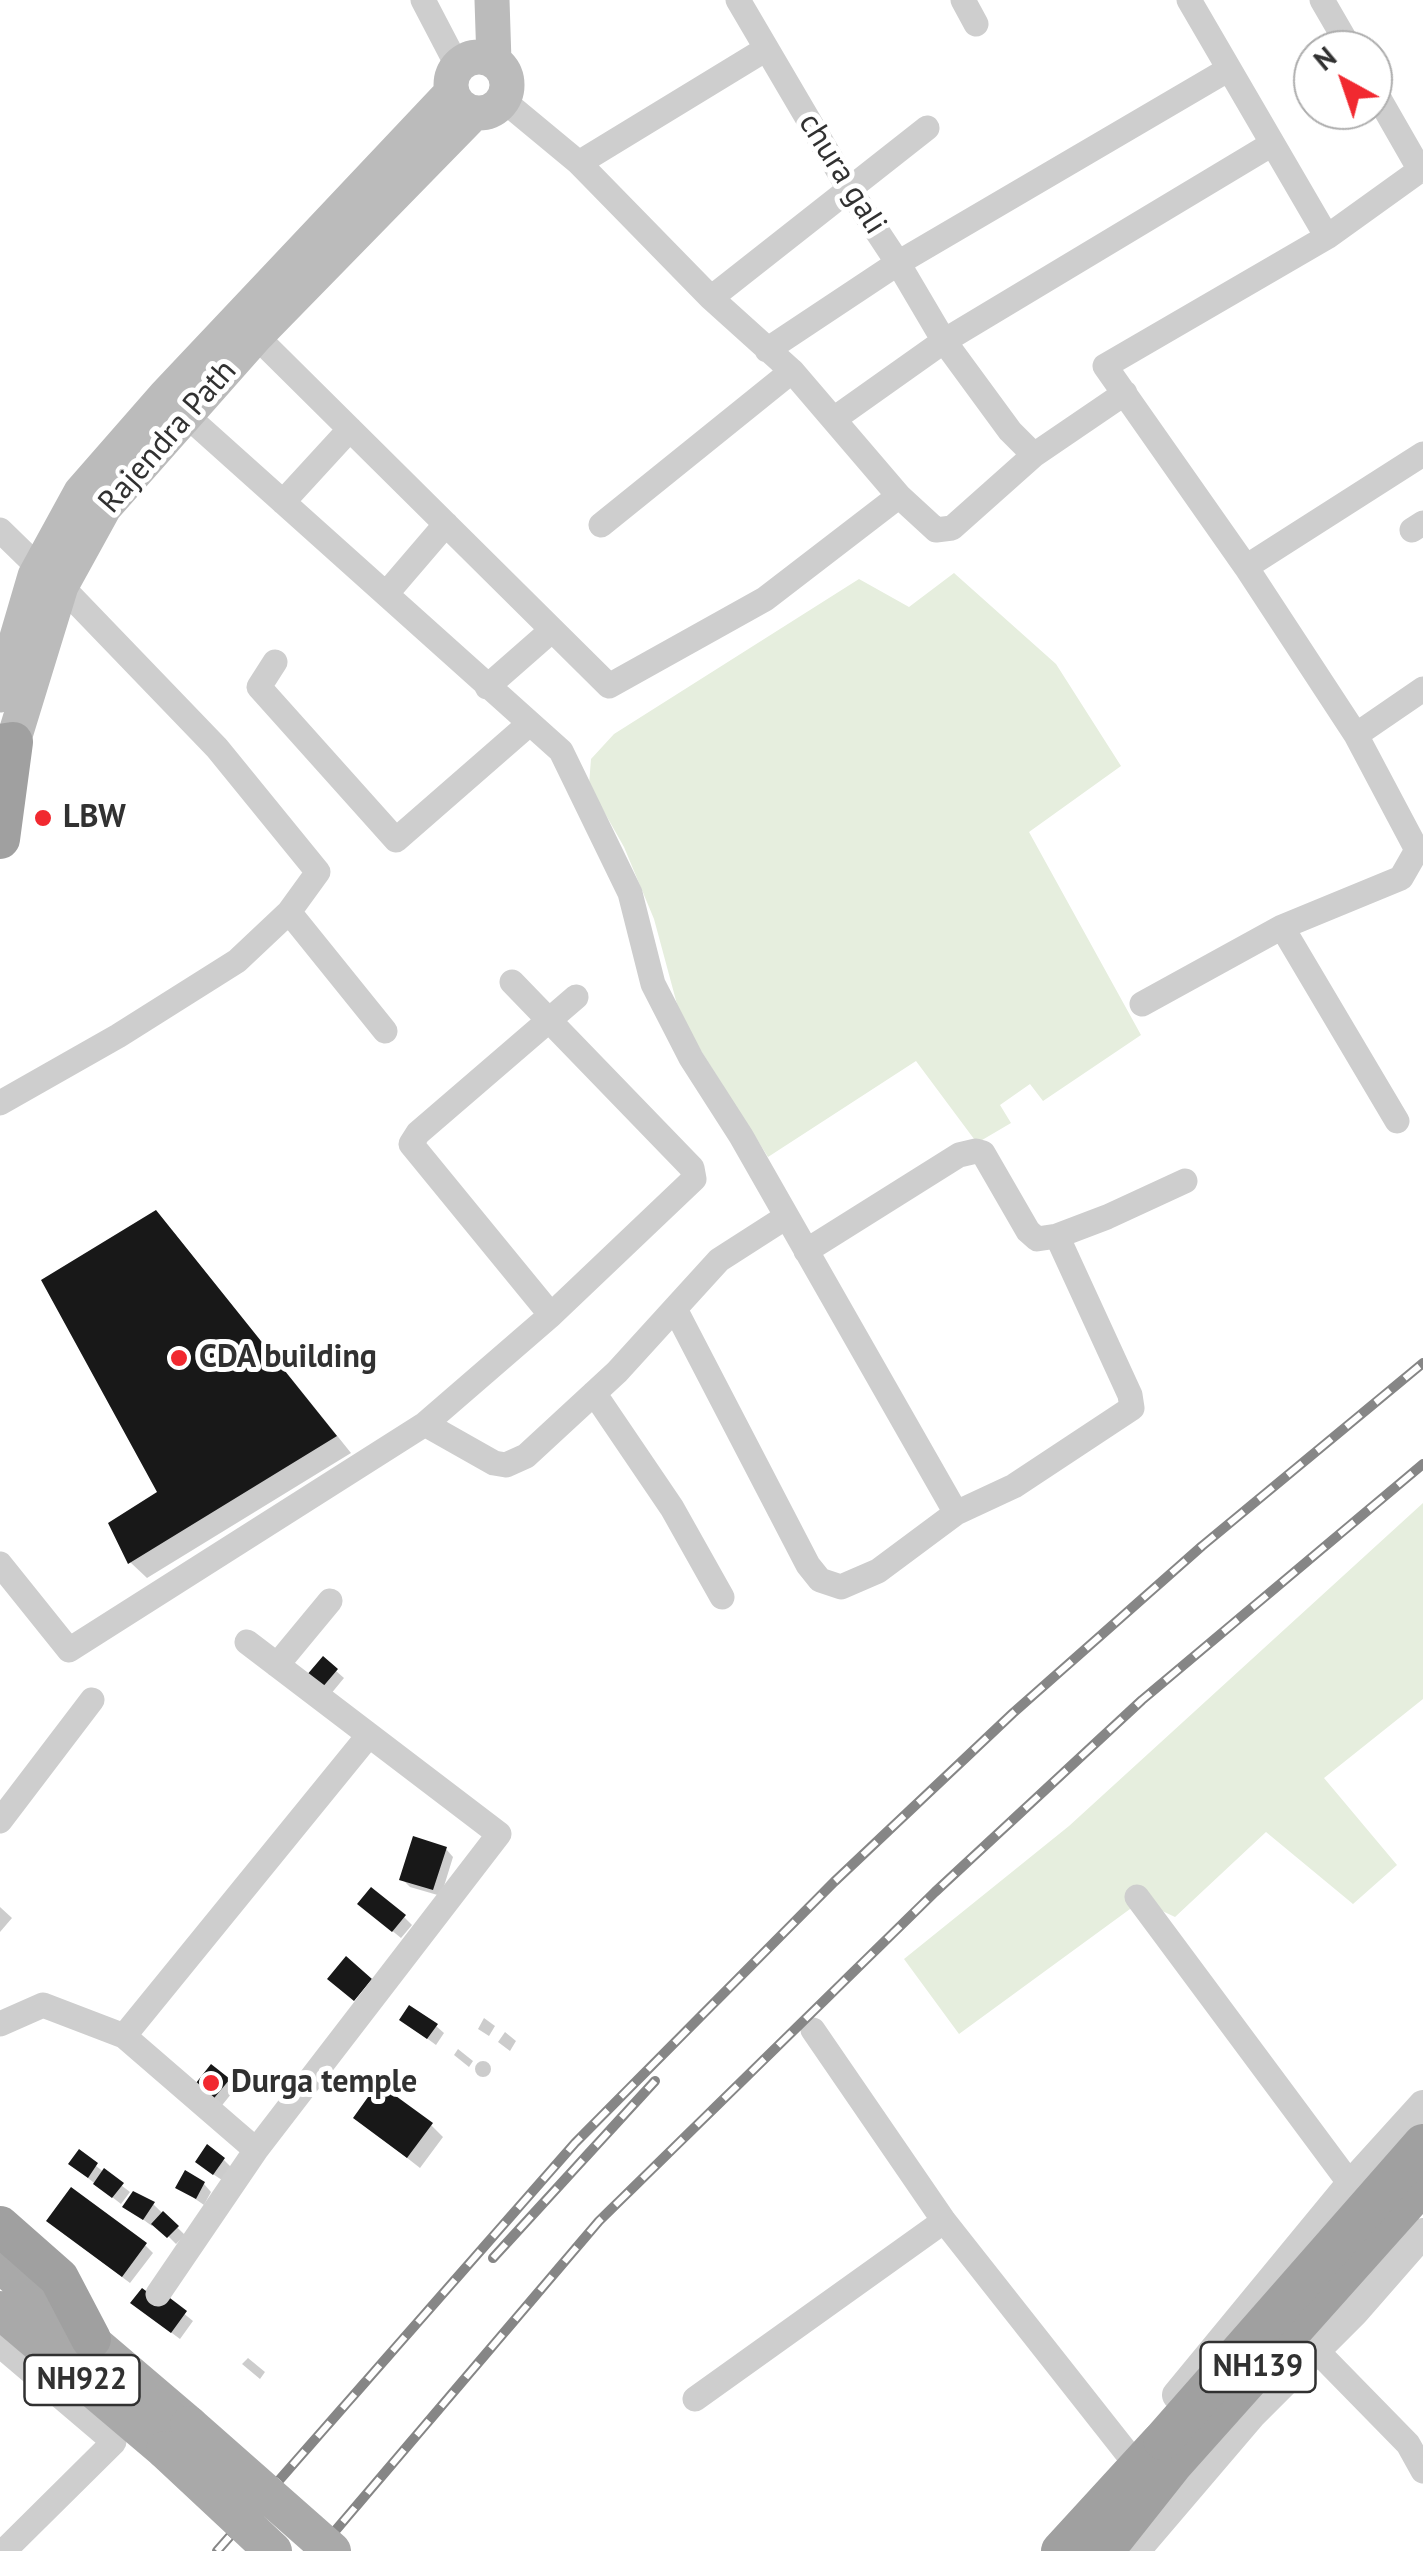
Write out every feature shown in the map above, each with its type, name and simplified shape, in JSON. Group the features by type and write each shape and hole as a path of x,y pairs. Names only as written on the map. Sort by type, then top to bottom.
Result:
{"highway":[{"name":"Rajendra Path","path":"0,839 5,754"},
{"name":"NH139","path":"1061,2551 1149,2455 1410,2139"},
{"name":"NH139","path":"1097,2551 1115,2537 1172,2465 1423,2184"},
{"name":"NH922","path":"0,2226 59,2278 91,2339"}],"main road":[{"path":"471,0 476,82"},
{"path":"476,82 492,0"},
{"name":"Rajendra Path","path":"175,405 256,336 476,82"},
{"name":"Rajendra Path","path":"0,695 50,577 104,508 175,405 476,82"},
{"name":"Rajendra Path","path":"5,754 50,577"},
{"path":"0,2264 91,2339"},
{"name":"NH922","path":"0,2310 164,2450 273,2551"},
{"name":"NH922","path":"91,2339 332,2551"}],"street":[{"path":"423,0 476,82 579,163 711,298 792,371 899,496 943,532 1034,456 1125,394"},
{"name":"chura gali","path":"738,0 849,189 898,263 767,350"},
{"path":"964,0 976,24"},
{"path":"1189,0 1327,237"},
{"path":"1322,0 1339,30"},
{"path":"579,163 766,49"},
{"path":"1034,456 1010,431 944,340 898,263 1229,69"},
{"path":"1142,1004 1282,927 1401,878 1417,850 1356,735 1246,567 1105,366 1327,237 1422,169 1393,121"},
{"path":"711,298 927,128"},
{"path":"834,419 944,340 1272,144"},
{"path":"256,336 599,681 617,685 765,599 899,496"},
{"path":"601,525 792,371"},
{"path":"175,405 561,751 630,893 653,984 690,1058 786,1216 956,1514"},
{"path":"283,502 350,429"},
{"path":"1246,567 1423,454"},
{"path":"386,594 446,524"},
{"path":"0,530 217,748 318,872 289,912 237,961 118,1036 0,1103"},
{"path":"488,687 552,630"},
{"path":"274,662 260,687 396,840 529,724"},
{"path":"1356,735 1423,689"},
{"path":"289,912 385,1031"},
{"path":"1282,927 1397,1121"},
{"path":"0,1564 69,1650 424,1424 551,1315 694,1179 692,1168 512,982"},
{"path":"551,1315 410,1144 418,1132 576,997"},
{"path":"806,1251 959,1155 976,1151 983,1153 1032,1236 1057,1236 1185,1181"},
{"path":"424,1424 494,1462 506,1464 526,1456 594,1393 720,1260 786,1216"},
{"path":"675,1308 808,1565 820,1580 841,1587 878,1571 956,1514 1014,1486 1132,1408 1130,1395 1057,1236"},
{"path":"594,1393 672,1508 722,1597"},
{"path":"277,1665 330,1601"},
{"path":"158,2294 256,2150 499,1834 247,1642"},
{"path":"0,1822 92,1700"},
{"path":"124,2036 369,1735"},
{"path":"1138,1898 1351,2186"},
{"path":"0,2024 44,2004 124,2036 256,2150"},
{"path":"813,2030 944,2220 1149,2455"},
{"path":"1149,2455 1149,2430 1351,2186 1410,2139 1423,2105"},
{"path":"1410,2139 1423,2166"},
{"path":"695,2399 944,2220"},
{"path":"1135,2551 1251,2416 1419,2248"},
{"path":"0,2345 114,2442 4,2551"},
{"path":"1316,2350 1408,2444 1423,2471"}],"green space":[{"path":"954,573 1056,664 1121,766 1029,832 1141,1035 1043,1101 1030,1084 1000,1105 1011,1123 977,1143 916,1061 768,1157 681,1019 654,919 624,847 589,785 591,759 614,734 859,579 909,607"},
{"path":"1423,1503 1423,1699 1324,1778 1397,1865 1353,1904 1266,1832 1175,1917 1141,1901 959,2034 904,1959 1069,1826"}],"building":[{"name":"CDA building","path":"156,1210 337,1436 128,1564 108,1523 157,1492 41,1280"},
{"path":"323,1656 338,1669 321,1689 306,1676"},
{"path":"413,1836 447,1847 433,1890 399,1880"},
{"path":"371,1887 406,1915 392,1932 357,1904"},
{"path":"346,1956 372,1979 354,2001 327,1979"},
{"path":"409,2005 438,2024 427,2039 399,2020"},
{"name":"Durga temple","path":"211,2064 230,2079 210,2103 192,2088"},
{"path":"378,2083 433,2123 407,2158 353,2118"},
{"path":"207,2144 225,2158 213,2175 195,2162"},
{"path":"79,2149 98,2163 88,2178 68,2164"},
{"path":"104,2168 124,2183 112,2198 93,2184"},
{"path":"185,2170 205,2182 196,2199 175,2188"},
{"path":"71,2187 147,2243 122,2277 46,2221"},
{"path":"133,2191 155,2202 143,2220 122,2207"},
{"path":"163,2211 179,2226 167,2238 151,2224"},
{"path":"142,2288 161,2302 166,2295 187,2311 171,2333 130,2303"}],"railway":[{"path":"217,2551 575,2143 834,1882 1013,1713 1202,1546 1423,1363"},
{"path":"318,2551 599,2221 935,1892 1142,1700 1423,1464"},
{"path":"493,2258 655,2081"}],"place":[{"name":"LBW","path":"43,818"},
{"name":"CDA building","path":"179,1358"},
{"name":"Durga temple","path":"211,2083"}]}
